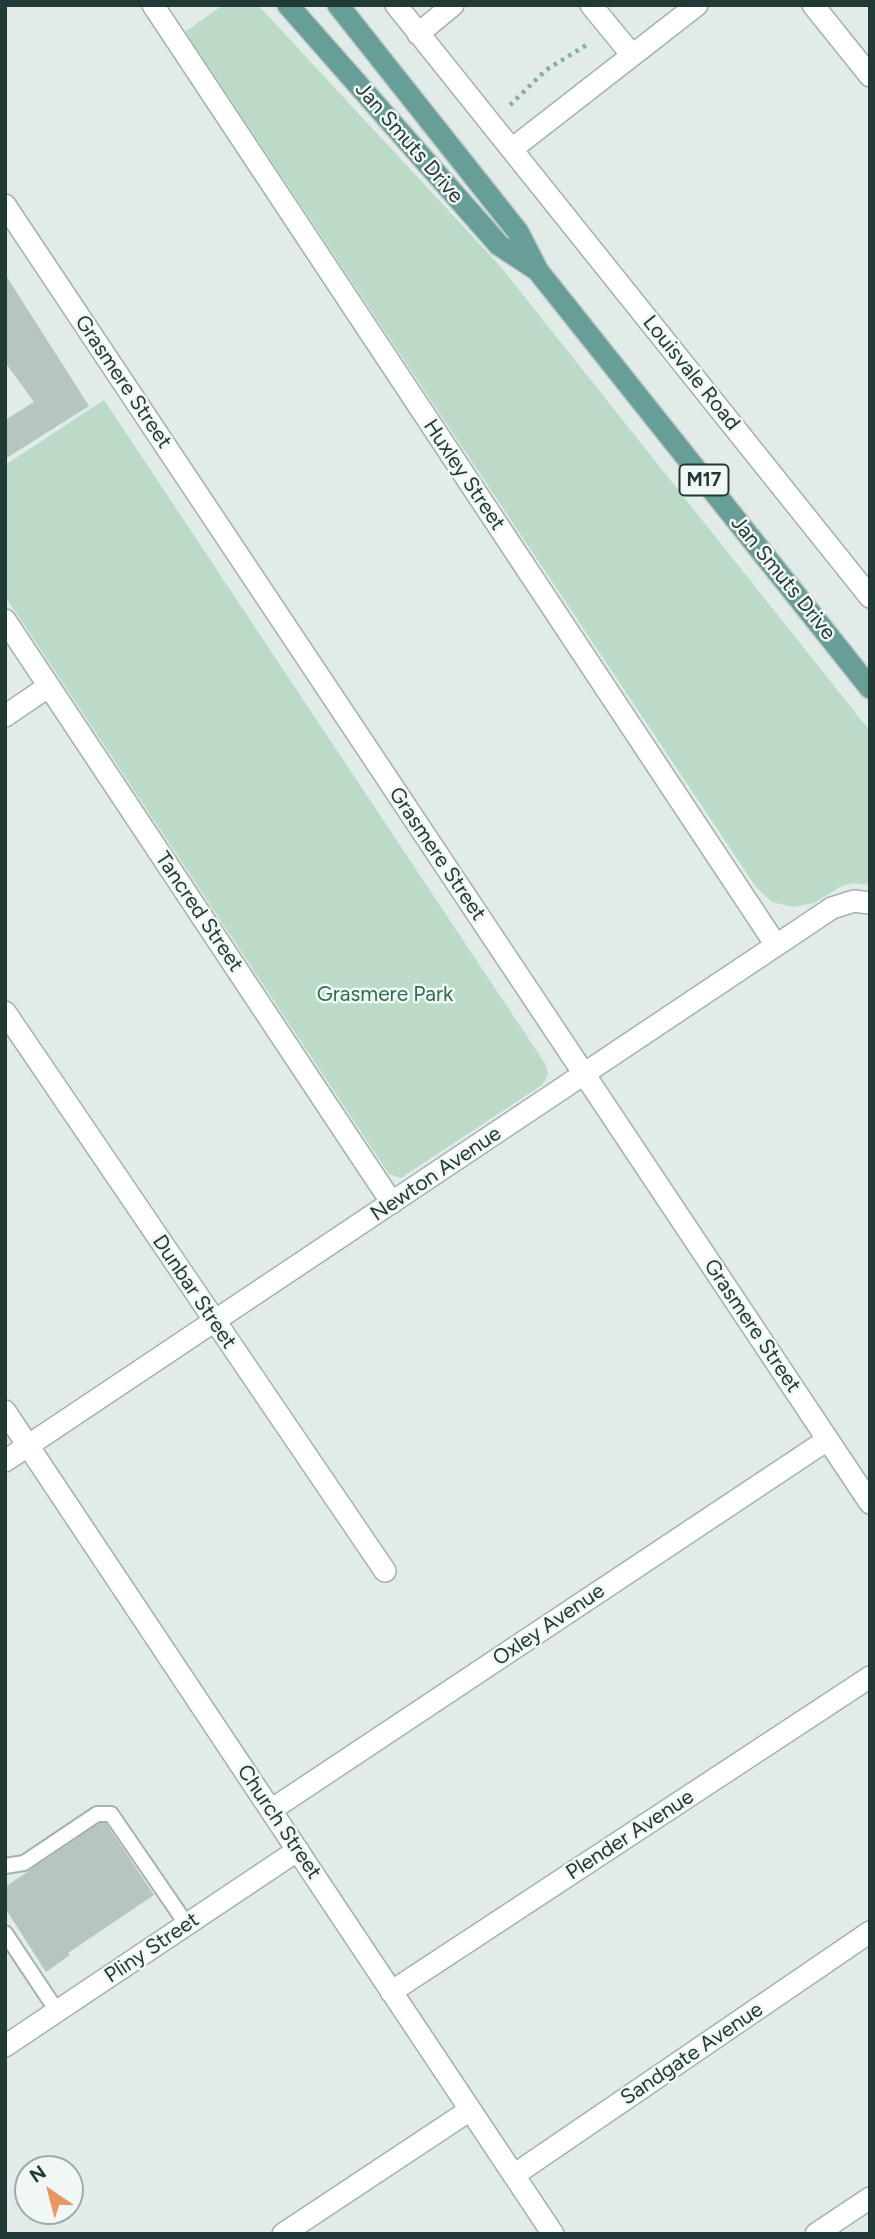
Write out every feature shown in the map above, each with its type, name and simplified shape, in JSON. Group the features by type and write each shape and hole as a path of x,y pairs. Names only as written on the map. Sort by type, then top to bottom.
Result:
{"main road":[{"name":"Jan Smuts Drive","path":"288,5 499,245 538,271"},
{"name":"Jan Smuts Drive","path":"338,5 518,232 538,271 870,688"}],"street":[{"name":"Huxley Street","path":"153,5 776,946"},
{"name":"Louisvale Road","path":"396,5 870,597"},
{"path":"418,34 453,5"},
{"path":"591,5 632,55"},
{"path":"512,149 697,5"},
{"path":"813,5 870,76"},
{"name":"Grasmere Street","path":"5,205 870,1503"},
{"name":"Tancred Street","path":"5,620 392,1203"},
{"path":"5,716 49,686"},
{"name":"Newton Avenue","path":"5,1461 842,902 870,903"},
{"name":"Dunbar Street","path":"5,1012 385,1571"},
{"name":"Church Street","path":"5,1411 553,2234"},
{"name":"Oxley Avenue","path":"271,1810 827,1440"},
{"name":"Plender Avenue","path":"391,1992 870,1677"},
{"name":"Pliny Street","path":"5,2046 298,1850"},
{"name":"Sandgate Avenue","path":"514,2175 870,1932"},
{"path":"283,2234 470,2110"},
{"path":"816,2234 870,2198"}],"lane":[{"path":"5,1866 24,1863 97,1814 111,1814 187,1925"},
{"path":"5,1933 57,2011"}],"path":[{"path":"507,108 546,70 594,41"}],"green space":[{"path":"223,5 258,5 500,266 870,731 870,885 852,883 814,903 793,907 772,902 756,887 185,32"},
{"name":"Grasmere Park","path":"104,400 546,1065 548,1075 542,1085 401,1178 389,1174 5,596 5,465"}],"building":[{"path":"5,274 89,406 5,459 5,420 34,402 5,362"},
{"path":"104,1820 154,1895 68,1953 70,1955 46,1972 5,1908 5,1887"}]}
